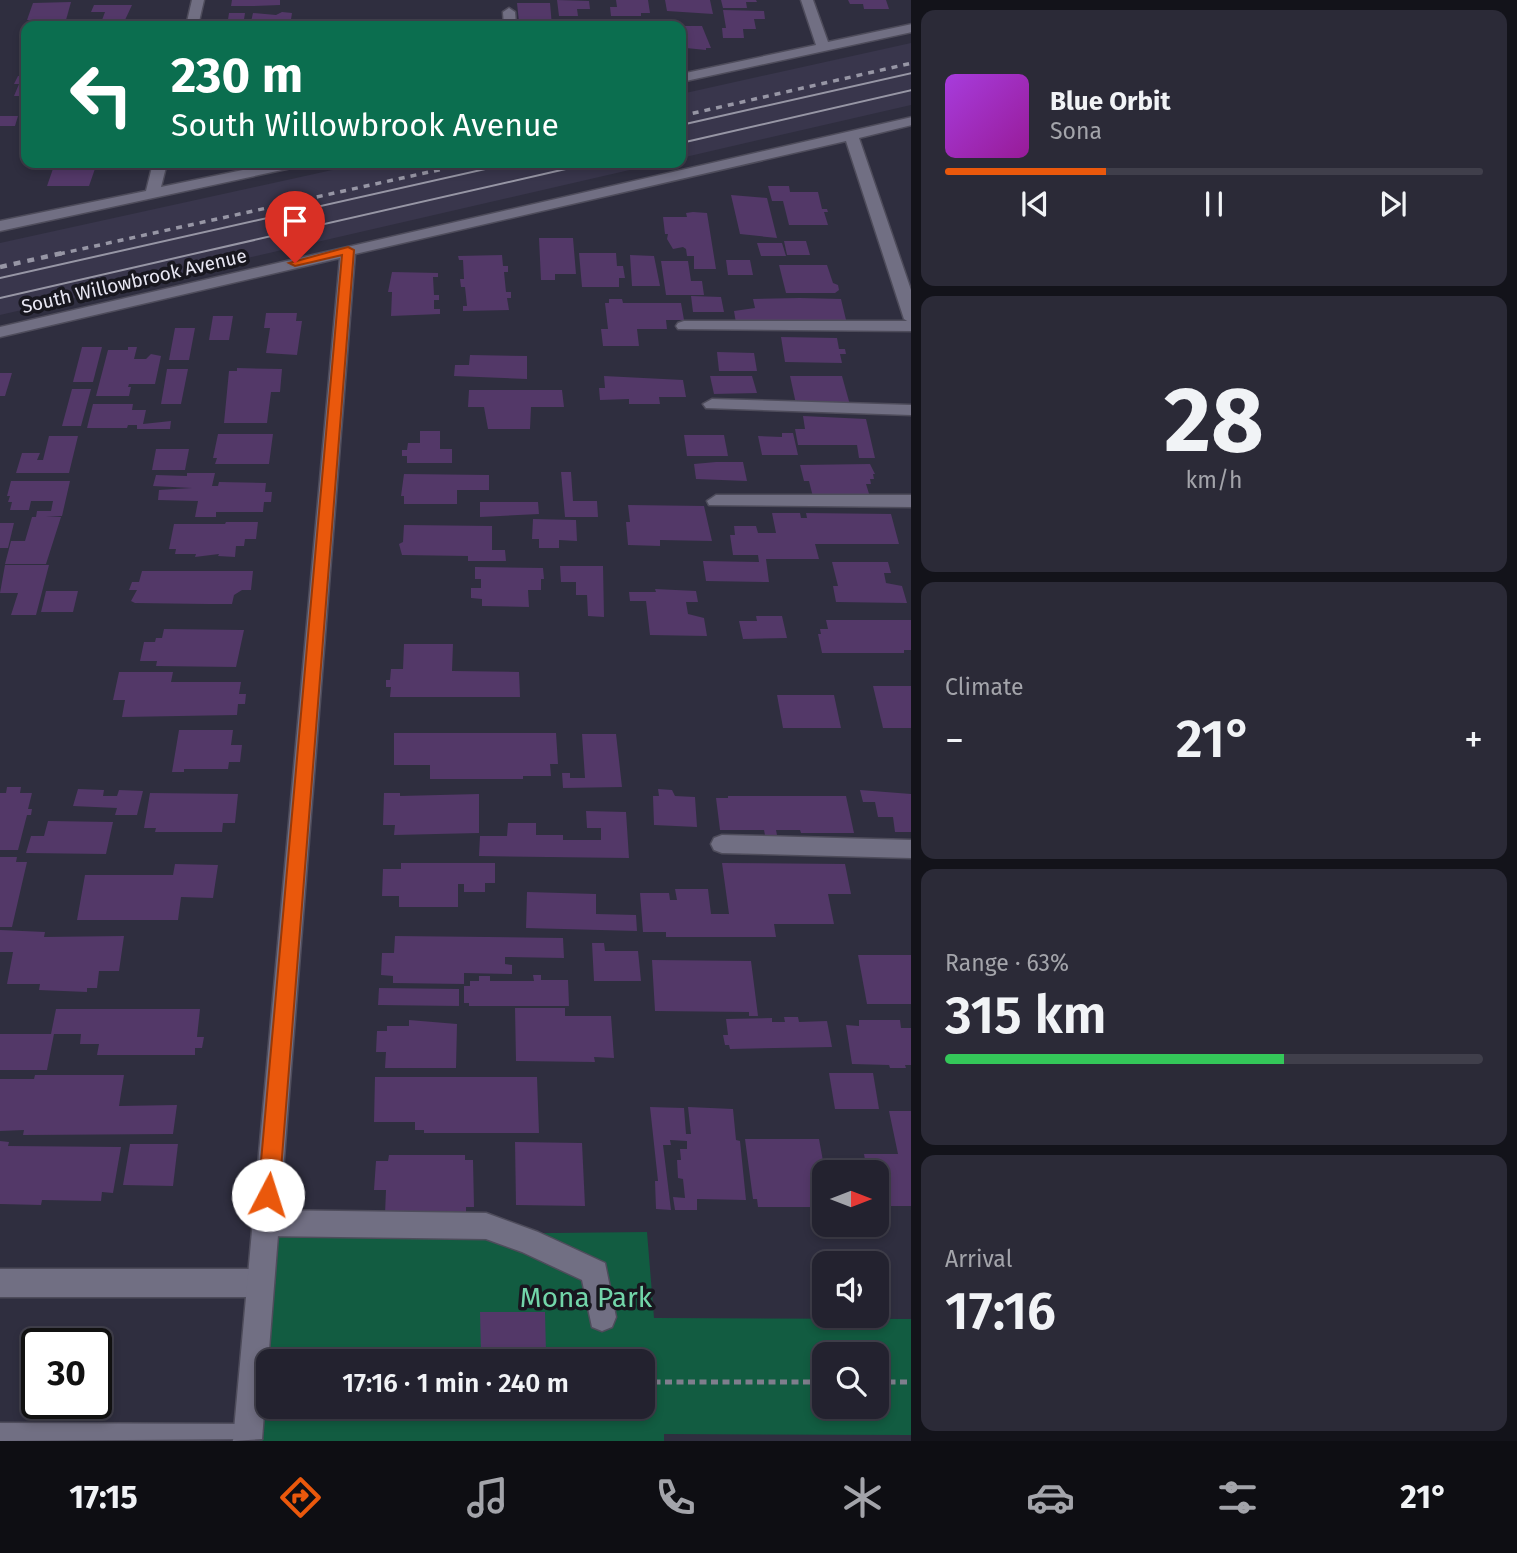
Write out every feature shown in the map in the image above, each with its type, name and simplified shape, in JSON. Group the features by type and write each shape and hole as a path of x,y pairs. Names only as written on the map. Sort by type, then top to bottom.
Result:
{"street":[{"path":"193,21 198,0"},
{"path":"807,0 823,47"},
{"path":"686,77 911,28"},
{"name":"South Willowbrook Avenue","path":"0,332 911,121"},
{"path":"850,135 911,316"},
{"path":"152,194 159,168"},
{"path":"0,226 273,168"},
{"path":"0,1438 247,1439 348,250"},
{"path":"684,326 911,326"},
{"path":"712,404 911,410"},
{"path":"716,501 911,500"},
{"path":"722,844 911,849"},
{"path":"266,1223 485,1226 528,1241 595,1272 602,1317"},
{"path":"0,1283 260,1283"}],"path":[{"path":"655,1382 812,1382"},
{"path":"889,1382 911,1382"}],"shaded area":[{"path":"911,43 911,105 686,157 686,93"},
{"path":"341,168 638,168 0,315 0,243"}],"green space":[{"name":"Mona Park","path":"647,1232 654,1318 812,1319 812,1328 889,1328 889,1319 911,1319 911,1435 664,1434 664,1441 259,1441 261,1419 655,1419 655,1349 265,1349 273,1236"}],"building":[{"path":"232,0 280,0 280,5 231,6"},
{"path":"557,0 589,1 590,9 577,9 578,16 559,16"},
{"path":"616,0 648,0 650,13 641,13 641,16 611,16 610,7 617,7"},
{"path":"665,0 710,0 713,14 667,11"},
{"path":"721,0 757,2 746,2 747,8 723,8"},
{"path":"848,0 886,0 889,9 864,9 863,4 850,4"},
{"path":"71,2 66,20 27,20 33,3"},
{"path":"517,3 550,3 552,21 519,21"},
{"path":"94,5 132,5 127,21 80,21 102,20 105,12 91,12"},
{"path":"723,10 764,11 765,19 754,19 756,29 743,29 744,38 723,38 722,28 726,28"},
{"path":"282,12 292,13 291,21 251,21 253,13 276,15"},
{"path":"229,13 245,13 244,21 228,21"},
{"path":"686,26 702,26 711,48 686,48"},
{"path":"18,76 21,76 21,96 14,96 19,84 14,84"},
{"path":"0,116 18,116 15,126 0,126"},
{"path":"53,168 95,168 89,186 47,186"},
{"path":"768,186 789,186 790,192 818,192 822,209 827,209 828,212 824,212 828,225 789,225 783,201 772,201"},
{"path":"731,195 767,198 777,238 740,234"},
{"path":"686,213 707,213 716,269 694,269 694,256 687,256 683,247 673,249 667,239 663,217 687,217"},
{"path":"539,238 573,238 576,274 555,274 555,280 541,280"},
{"path":"784,241 806,241 810,255 787,255"},
{"path":"757,243 782,243 786,256 761,256"},
{"path":"579,253 616,253 617,266 623,266 625,278 619,278 619,287 582,287"},
{"path":"502,255 503,266 508,266 508,272 504,272 506,292 511,292 511,298 507,298 509,310 463,311 463,306 467,306 465,287 461,287 460,279 464,279 463,260 459,260 458,256"},
{"path":"630,255 654,256 660,286 632,286"},
{"path":"726,260 750,260 753,275 728,275"},
{"path":"661,261 688,261 691,281 702,281 704,295 666,295"},
{"path":"779,265 827,265 833,283 838,285 839,290 835,293 786,293"},
{"path":"392,272 438,273 438,277 433,277 434,295 439,295 439,300 434,300 434,309 440,309 440,314 391,316 392,292 388,292"},
{"path":"691,296 721,297 724,312 693,312"},
{"path":"609,299 622,299 623,303 681,303 684,320 666,320 667,329 637,329 639,346 603,346 601,329 608,329 605,303 609,303"},
{"path":"753,299 841,299 847,324 736,323 734,311 755,308"},
{"path":"266,313 297,313 296,321 302,321 297,355 266,353 270,328 264,328"},
{"path":"213,316 233,316 229,340 209,340"},
{"path":"175,328 195,328 189,360 169,360"},
{"path":"781,337 837,338 839,349 845,349 846,354 840,354 842,363 785,362"},
{"path":"82,347 102,347 93,382 73,382"},
{"path":"128,347 137,347 134,359 146,359 151,354 161,356 155,384 129,384 129,396 96,396 108,350 128,350"},
{"path":"717,352 754,353 757,371 719,371"},
{"path":"470,355 527,356 527,379 454,376 455,365 469,365"},
{"path":"237,368 282,369 280,392 271,392 267,423 224,423 229,371 237,371"},
{"path":"167,369 188,369 181,404 161,404"},
{"path":"0,373 12,373 5,396 0,396"},
{"path":"604,376 683,380 686,397 659,397 660,404 629,404 629,399 600,400 599,388 605,388"},
{"path":"710,376 752,376 757,393 714,394"},
{"path":"790,376 842,376 850,405 796,404"},
{"path":"72,389 91,389 81,426 62,426"},
{"path":"469,390 562,390 564,407 531,407 530,429 488,429 484,407 468,407"},
{"path":"93,404 133,404 132,410 146,410 143,424 171,421 170,429 137,429 137,425 128,425 127,428 87,428"},
{"path":"803,416 866,419 875,458 859,458 857,445 798,445 795,429 805,429"},
{"path":"420,431 440,431 440,449 452,449 452,463 407,463 407,456 402,456 402,450 407,450 408,443 420,443"},
{"path":"782,433 793,433 798,455 762,455 758,436 782,437"},
{"path":"218,434 273,434 269,464 215,464 217,458 213,458"},
{"path":"684,435 724,435 728,456 687,456"},
{"path":"49,436 78,436 69,473 16,473 22,453 40,453 37,460 43,460"},
{"path":"156,449 189,449 185,470 152,470"},
{"path":"743,462 747,481 696,479 694,464"},
{"path":"870,464 875,474 874,479 870,479 871,484 866,484 870,497 813,497 809,481 804,481 800,465"},
{"path":"561,472 571,472 573,501 597,501 598,517 565,517"},
{"path":"187,473 215,473 212,486 218,486 219,482 266,483 265,492 272,492 271,502 264,502 263,512 216,512 216,517 195,517 198,501 158,500 159,490 192,488 153,486 156,475 187,476"},
{"path":"404,474 489,475 489,490 457,490 457,504 404,504 404,496 401,496"},
{"path":"11,481 70,481 62,516 46,516 61,517 46,564 5,564 11,541 25,541 32,517 36,517 37,511 51,511 53,501 31,501 29,510 10,510 12,502 8,502 10,496 7,496"},
{"path":"480,502 538,502 539,514 480,517"},
{"path":"628,505 704,506 712,541 660,540 660,546 628,545"},
{"path":"772,513 800,513 801,518 807,518 806,513 891,514 899,544 815,544 819,559 766,559 769,582 706,581 703,561 759,562 758,555 733,555 730,535 735,535 734,526 756,526 758,533 776,533"},
{"path":"533,519 576,520 577,541 559,540 559,548 539,548 539,539 532,539"},
{"path":"258,522 256,539 245,539 244,546 236,546 235,557 218,556 219,554 195,557 196,554 175,554 176,549 169,549 174,524"},
{"path":"0,523 14,523 8,548 0,548"},
{"path":"404,525 492,526 492,550 505,550 506,561 468,561 468,556 402,555 399,544 403,542"},
{"path":"832,562 888,562 891,573 884,573 886,583 902,586 907,603 836,602 833,586 838,586"},
{"path":"5,565 49,565 36,615 11,615 18,593 0,593"},
{"path":"560,566 603,566 604,617 588,616 587,595 576,595 576,582 561,582"},
{"path":"475,567 543,568 544,579 541,579 541,590 528,590 529,607 482,606 482,599 471,598 471,588 481,588 481,579 475,579"},
{"path":"142,571 253,571 251,590 242,590 234,595 232,604 208,604 131,601 137,590 129,590 132,582 139,582"},
{"path":"655,589 696,591 698,602 686,602 688,614 704,618 707,636 650,635 646,601 630,601 629,592 656,592"},
{"path":"46,591 78,591 73,612 41,612"},
{"path":"756,616 782,616 787,638 743,639 739,621 757,621"},
{"path":"826,620 911,620 911,650 904,650 904,653 822,653 818,634 821,634 820,629 828,629"},
{"path":"164,629 244,630 236,667 156,666 157,661 140,661 144,642 155,642 156,638 162,638"},
{"path":"404,644 453,644 452,671 519,672 520,697 390,697 391,687 386,687 386,680 390,680 391,669 403,669"},
{"path":"119,672 173,672 171,682 241,682 239,694 246,694 245,704 238,704 237,715 122,717 125,700 113,700"},
{"path":"873,686 911,686 911,728 883,728"},
{"path":"777,695 834,695 841,728 783,728"},
{"path":"179,730 233,730 231,745 242,745 240,762 229,762 228,769 184,769 184,772 172,772"},
{"path":"394,733 556,733 558,764 550,764 551,776 523,776 523,779 430,779 430,765 394,765"},
{"path":"582,734 616,734 622,787 563,788 562,773 570,773 570,778 585,778"},
{"path":"7,787 21,787 20,793 32,793 28,809 32,809 31,815 27,815 18,850 0,850 0,793 6,793"},
{"path":"78,789 104,790 103,796 117,796 119,790 143,791 137,815 115,815 117,808 73,806"},
{"path":"658,789 672,790 675,796 695,797 697,827 654,825 653,796 659,796"},
{"path":"860,790 911,794 911,832 895,832 893,817 878,817 875,802 863,802"},
{"path":"150,793 238,794 235,823 223,823 222,832 155,832 156,828 144,828"},
{"path":"384,793 400,793 400,796 479,794 479,833 394,835 395,825 383,825"},
{"path":"846,796 854,833 776,830 777,835 765,835 764,830 720,830 716,798"},
{"path":"586,811 626,812 629,858 479,856 480,836 507,836 508,823 536,823 536,835 563,835 563,840 601,840 601,828 587,828"},
{"path":"48,821 113,822 106,854 26,853 31,836 44,836"},
{"path":"0,857 17,857 16,862 27,862 12,927 0,927"},
{"path":"401,863 495,863 495,883 485,883 485,892 464,892 464,884 458,884 458,907 399,907 399,896 382,896 383,869 401,869"},
{"path":"722,863 845,864 851,894 828,894 834,924 774,924 776,937 666,937 666,932 643,932 640,893 669,893 670,900 677,900 675,889 708,889 711,914 729,914"},
{"path":"175,864 218,865 213,898 181,897 178,920 77,920 85,875 173,875"},
{"path":"527,892 596,894 596,914 636,915 637,931 526,928"},
{"path":"0,930 45,932 44,937 124,936 119,971 99,971 97,988 87,988 87,992 39,990 40,984 7,984 13,952 0,952"},
{"path":"395,936 563,938 564,958 505,957 505,964 512,965 512,974 464,973 464,984 393,983 393,976 381,975 382,953 394,953"},
{"path":"592,943 604,943 605,951 638,951 641,981 594,981"},
{"path":"858,955 911,955 911,1004 867,1004"},
{"path":"652,960 751,961 758,1016 749,1016 749,1012 655,1011"},
{"path":"533,975 541,975 541,980 568,980 569,1006 469,1006 469,1003 464,1003 464,986 470,986 470,981 479,981 479,976 490,976 490,981 534,981"},
{"path":"379,988 459,989 459,1006 378,1005"},
{"path":"515,1008 565,1008 565,1016 611,1016 614,1058 594,1057 595,1062 516,1061"},
{"path":"56,1009 200,1009 197,1037 204,1037 202,1048 195,1048 195,1055 97,1055 99,1044 80,1044 81,1034 54,1034 47,1070 0,1070 0,1034 51,1034"},
{"path":"784,1017 798,1017 799,1022 827,1021 832,1047 730,1049 729,1045 725,1045 723,1035 728,1035 726,1019 772,1018 772,1022 785,1022"},
{"path":"409,1020 457,1024 456,1068 385,1068 386,1052 376,1052 377,1031 387,1031 387,1026 409,1026"},
{"path":"859,1020 900,1020 901,1028 911,1028 911,1065 905,1065 906,1068 890,1068 889,1065 852,1064 846,1025 859,1026"},
{"path":"829,1073 873,1073 879,1109 835,1109"},
{"path":"35,1075 124,1075 119,1106 177,1105 173,1134 23,1135 24,1130 0,1131 0,1079 34,1079"},
{"path":"375,1077 537,1077 539,1133 424,1133 424,1130 415,1130 415,1122 374,1122"},
{"path":"650,1107 684,1108 686,1134 691,1134 688,1107 733,1109 736,1140 740,1141 746,1200 697,1199 697,1210 675,1210 673,1197 685,1198 683,1179 678,1178 677,1160 681,1160 680,1149 687,1149 687,1141 670,1140 671,1145 663,1145 671,1210 656,1209 655,1181 658,1181"},
{"path":"889,1111 911,1111 911,1206 889,1206 889,1160 865,1160 864,1154 898,1154"},
{"path":"745,1139 819,1139 823,1160 812,1160 812,1207 758,1207 757,1199 753,1199"},
{"path":"0,1141 9,1142 8,1146 121,1147 113,1193 102,1192 101,1201 42,1200 41,1205 0,1204"},
{"path":"515,1142 582,1143 585,1206 516,1205"},
{"path":"130,1144 178,1144 173,1186 123,1185"},
{"path":"389,1155 465,1155 465,1160 473,1160 474,1207 466,1207 466,1214 385,1214 386,1190 374,1190 376,1161 388,1161"},
{"path":"480,1312 545,1312 546,1349 481,1349"}],"tram line":[{"path":"686,124 911,73"},
{"path":"686,142 911,90"},
{"path":"0,278 490,168"},
{"path":"0,298 570,168"}],"railway":[{"path":"686,115 911,63"},
{"path":"59,254 447,168"},
{"path":"0,267 67,252"}],"route":[{"path":"268,1195 348,250 295,263"}]}
